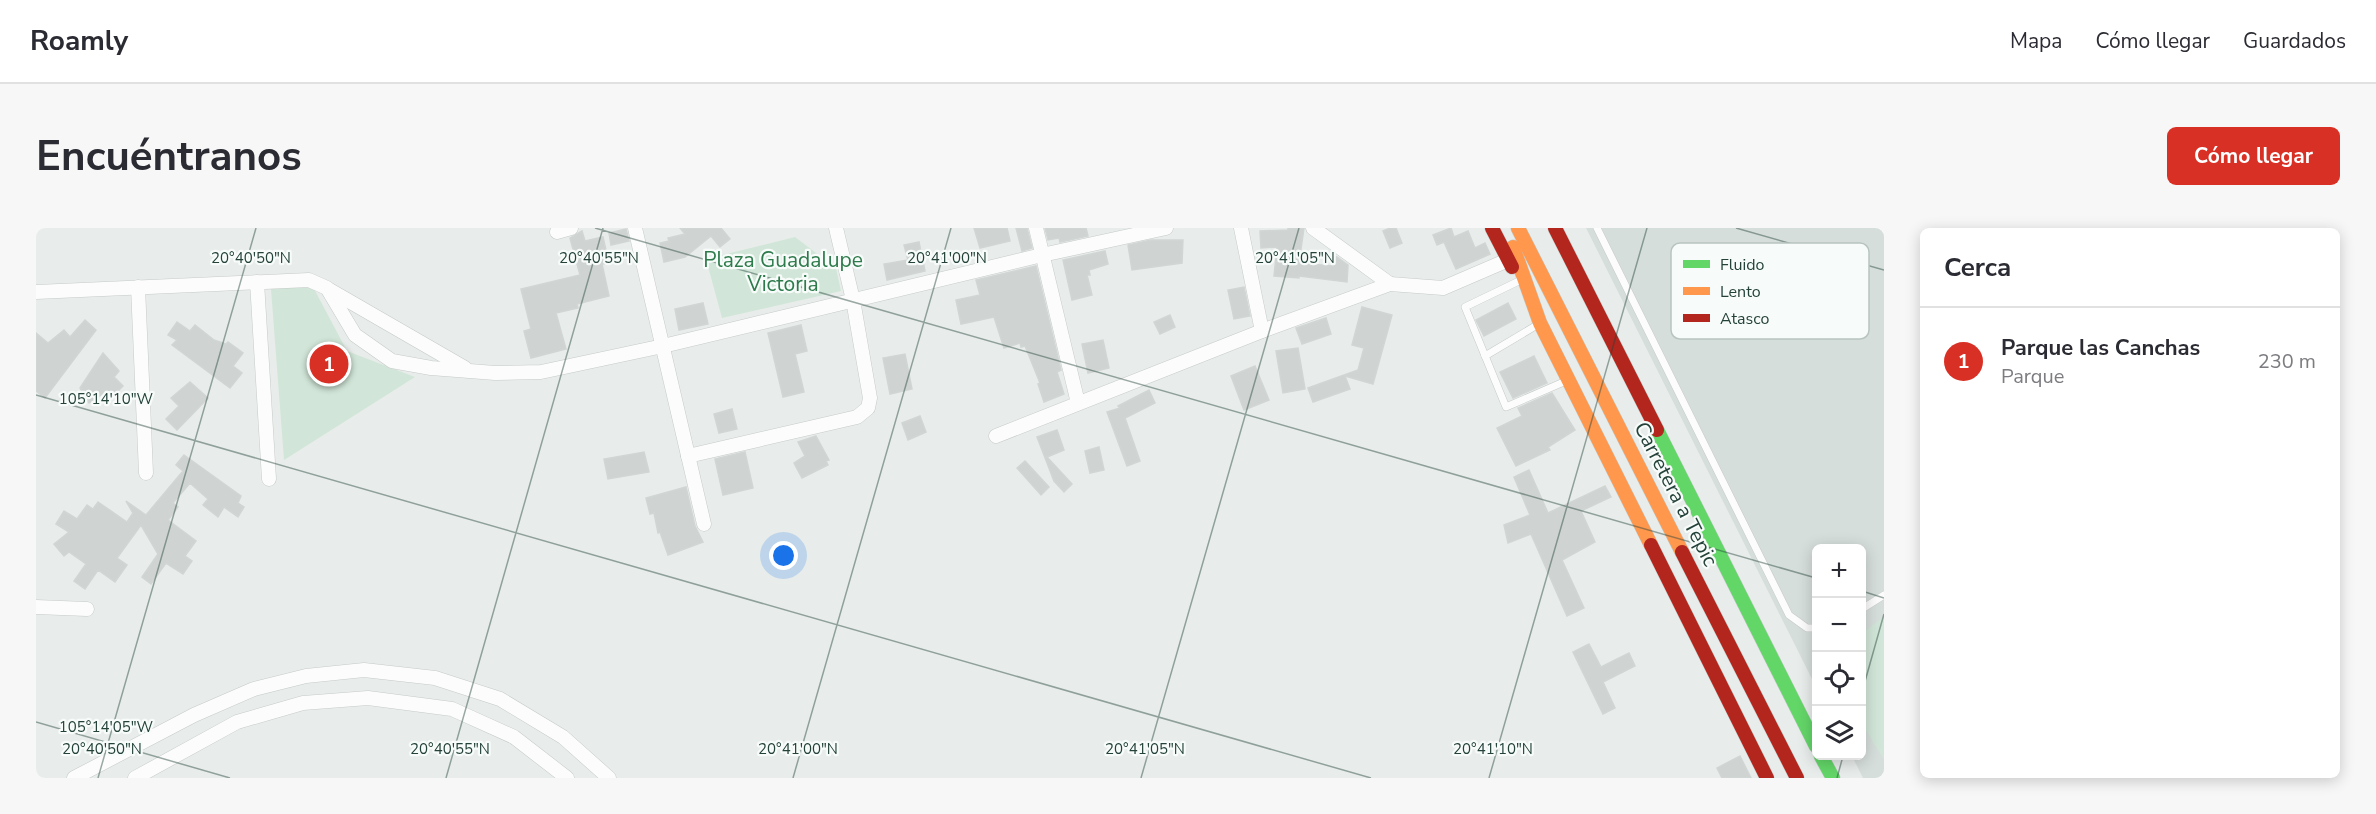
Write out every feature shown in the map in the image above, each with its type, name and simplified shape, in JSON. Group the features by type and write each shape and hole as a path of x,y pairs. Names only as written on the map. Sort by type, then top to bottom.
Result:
{"main road":[{"path":"1492,228 1767,778"},
{"path":"1506,228 1540,323"},
{"name":"Carretera a Tepic","path":"1518,228 1797,778"},
{"name":"Carretera a Tepic","path":"1555,228 1812,738"},
{"path":"1656,555 1714,614"},
{"path":"1823,760 1833,778"}],"street":[{"path":"635,228 704,524"},
{"path":"687,456 857,417 868,408 870,398 853,300 836,228"},
{"path":"1036,228 1078,403"},
{"path":"327,288 355,335 392,361 495,373 541,372 663,346 1042,255 1166,228"},
{"path":"1241,228 1262,331"},
{"path":"1313,228 1390,284"},
{"path":"996,436 1262,331 1390,284 1443,288 1508,260"},
{"path":"36,292 309,280 327,288 470,371"},
{"path":"257,282 269,479"},
{"path":"138,287 146,473"},
{"path":"36,607 87,609"},
{"path":"74,778 194,715 254,689 306,676 364,670 435,678 500,699 563,737 609,778"},
{"path":"139,777 237,722 303,703 368,698 452,709 514,737 567,778"}],"lane":[{"path":"1597,228 1789,615 1807,628 1812,628"},
{"path":"1519,281 1465,307 1506,407 1568,380"},
{"path":"1485,356 1540,323"},
{"path":"1866,606 1884,595"}],"shaded area":[{"path":"1586,228 1884,228 1884,778 1863,778 1854,760 1866,760 1866,544 1812,544 1812,679"}],"green space":[{"name":"Plaza Guadalupe Victoria","path":"795,237 836,268 841,291 722,318 706,259"},
{"path":"312,285 347,351 415,377 284,460 271,289"},
{"path":"1884,617 1884,759 1866,730 1866,630"}],"building":[{"path":"680,228 721,228 730,239 720,247 711,236 685,257 664,262 660,243 669,241 668,238 685,234"},
{"path":"974,228 1007,228 1010,241 980,248"},
{"path":"1016,228 1027,228 1032,248 1022,251"},
{"path":"1045,228 1086,228 1088,236 1060,242 1059,238 1048,240"},
{"path":"1288,228 1304,228 1299,263 1333,266 1334,256 1337,257 1348,265 1347,282 1299,276 1299,278 1274,276 1277,247 1261,248 1260,231 1288,230"},
{"path":"1396,228 1402,243 1390,248 1383,231"},
{"path":"1451,228 1454,237 1468,231 1475,248 1485,243 1490,254 1456,269 1444,242 1437,245 1433,235"},
{"path":"626,229 629,241 611,245 609,233"},
{"path":"582,231 585,241 603,237 609,263 602,264 609,296 577,304 578,308 556,313 566,349 531,358 524,331 531,329 521,289 580,275 570,238"},
{"path":"1151,240 1183,240 1182,263 1132,270 1128,245"},
{"path":"919,242 925,271 887,280 884,264 908,260 904,245"},
{"path":"1105,251 1108,264 1089,270 1090,275 1087,275 1092,295 1072,300 1063,260"},
{"path":"1036,266 1061,370 1057,372 1064,394 1044,402 1038,384 1040,383 1025,346 1021,347 1020,343 1004,348 994,317 961,324 956,300 980,295 976,280"},
{"path":"1244,287 1250,316 1234,319 1228,290"},
{"path":"703,303 708,324 679,330 675,309"},
{"path":"1508,303 1516,319 1484,336 1476,320"},
{"path":"1362,307 1392,315 1373,384 1345,376 1350,389 1313,402 1308,388 1358,370 1364,348 1352,345"},
{"path":"1170,315 1175,327 1160,334 1154,322"},
{"path":"1326,318 1331,334 1302,344 1296,328"},
{"path":"85,320 96,330 45,398 36,391 36,333 48,343 64,330 70,337"},
{"path":"177,322 190,331 195,325 214,340 226,344 228,342 243,353 233,366 242,373 230,388 172,345 177,340 168,335"},
{"path":"801,325 807,351 795,354 804,392 783,397 768,333"},
{"path":"1103,340 1109,368 1088,373 1082,344"},
{"path":"1298,348 1305,389 1283,393 1276,351"},
{"path":"103,353 119,371 114,377 123,386 113,396 107,391 89,403 80,388"},
{"path":"905,354 912,389 890,394 883,358"},
{"path":"1534,356 1547,383 1513,398 1500,372"},
{"path":"1255,366 1269,400 1244,410 1231,376"},
{"path":"190,382 208,398 177,430 166,419 179,406 171,398"},
{"path":"1149,390 1155,403 1125,418 1140,461 1127,466 1107,412 1120,408 1118,406"},
{"path":"1552,393 1575,430 1548,447 1550,450 1516,466 1497,428 1522,416 1518,408"},
{"path":"732,409 737,429 719,433 714,414"},
{"path":"920,416 926,432 908,440 902,423"},
{"path":"1057,430 1064,450 1047,457 1072,484 1064,492 1054,481 1037,437"},
{"path":"816,436 829,460 826,461 828,465 802,478 794,463 805,456 798,442"},
{"path":"1099,447 1104,470 1090,473 1085,451"},
{"path":"644,452 649,472 608,479 604,459"},
{"path":"745,452 753,488 723,495 715,459"},
{"path":"184,455 241,496 238,503 244,507 238,517 224,507 218,517 203,505 208,499 190,483 173,503 178,507 168,520 196,541 185,556 192,561 183,574 166,563 151,584 142,577 158,554 141,525 117,558 127,565 115,582 98,570 85,589 74,581 86,564 69,552 64,556 54,544 69,532 56,524 64,511 77,519 87,505 93,509 98,502 127,522 133,513 126,501 146,515 183,471 176,465"},
{"path":"1025,461 1049,487 1041,495 1017,468"},
{"path":"1529,470 1548,513 1605,486 1611,497 1581,511 1595,542 1562,560 1584,608 1567,616 1531,534 1508,543 1504,525 1530,515 1514,477"},
{"path":"686,487 695,526 703,542 668,555 660,532 658,533 654,513 650,514 646,498"},
{"path":"1589,644 1601,667 1629,653 1635,666 1603,682 1615,708 1603,714 1573,652"},
{"path":"1740,756 1751,778 1722,778 1717,768"}],"traffic: fast":[{"path":"1657,430 1812,738"},
{"path":"1823,760 1833,778"}],"traffic: slow":[{"path":"1518,228 1682,552"},
{"path":"1513,247 1540,323 1651,545"}],"traffic: jam":[{"path":"1492,228 1512,267"},
{"path":"1555,228 1657,430"},
{"path":"1651,545 1767,778"},
{"path":"1682,552 1797,778"}],"place":[{"name":"Parque las Canchas","path":"329,364"}]}
